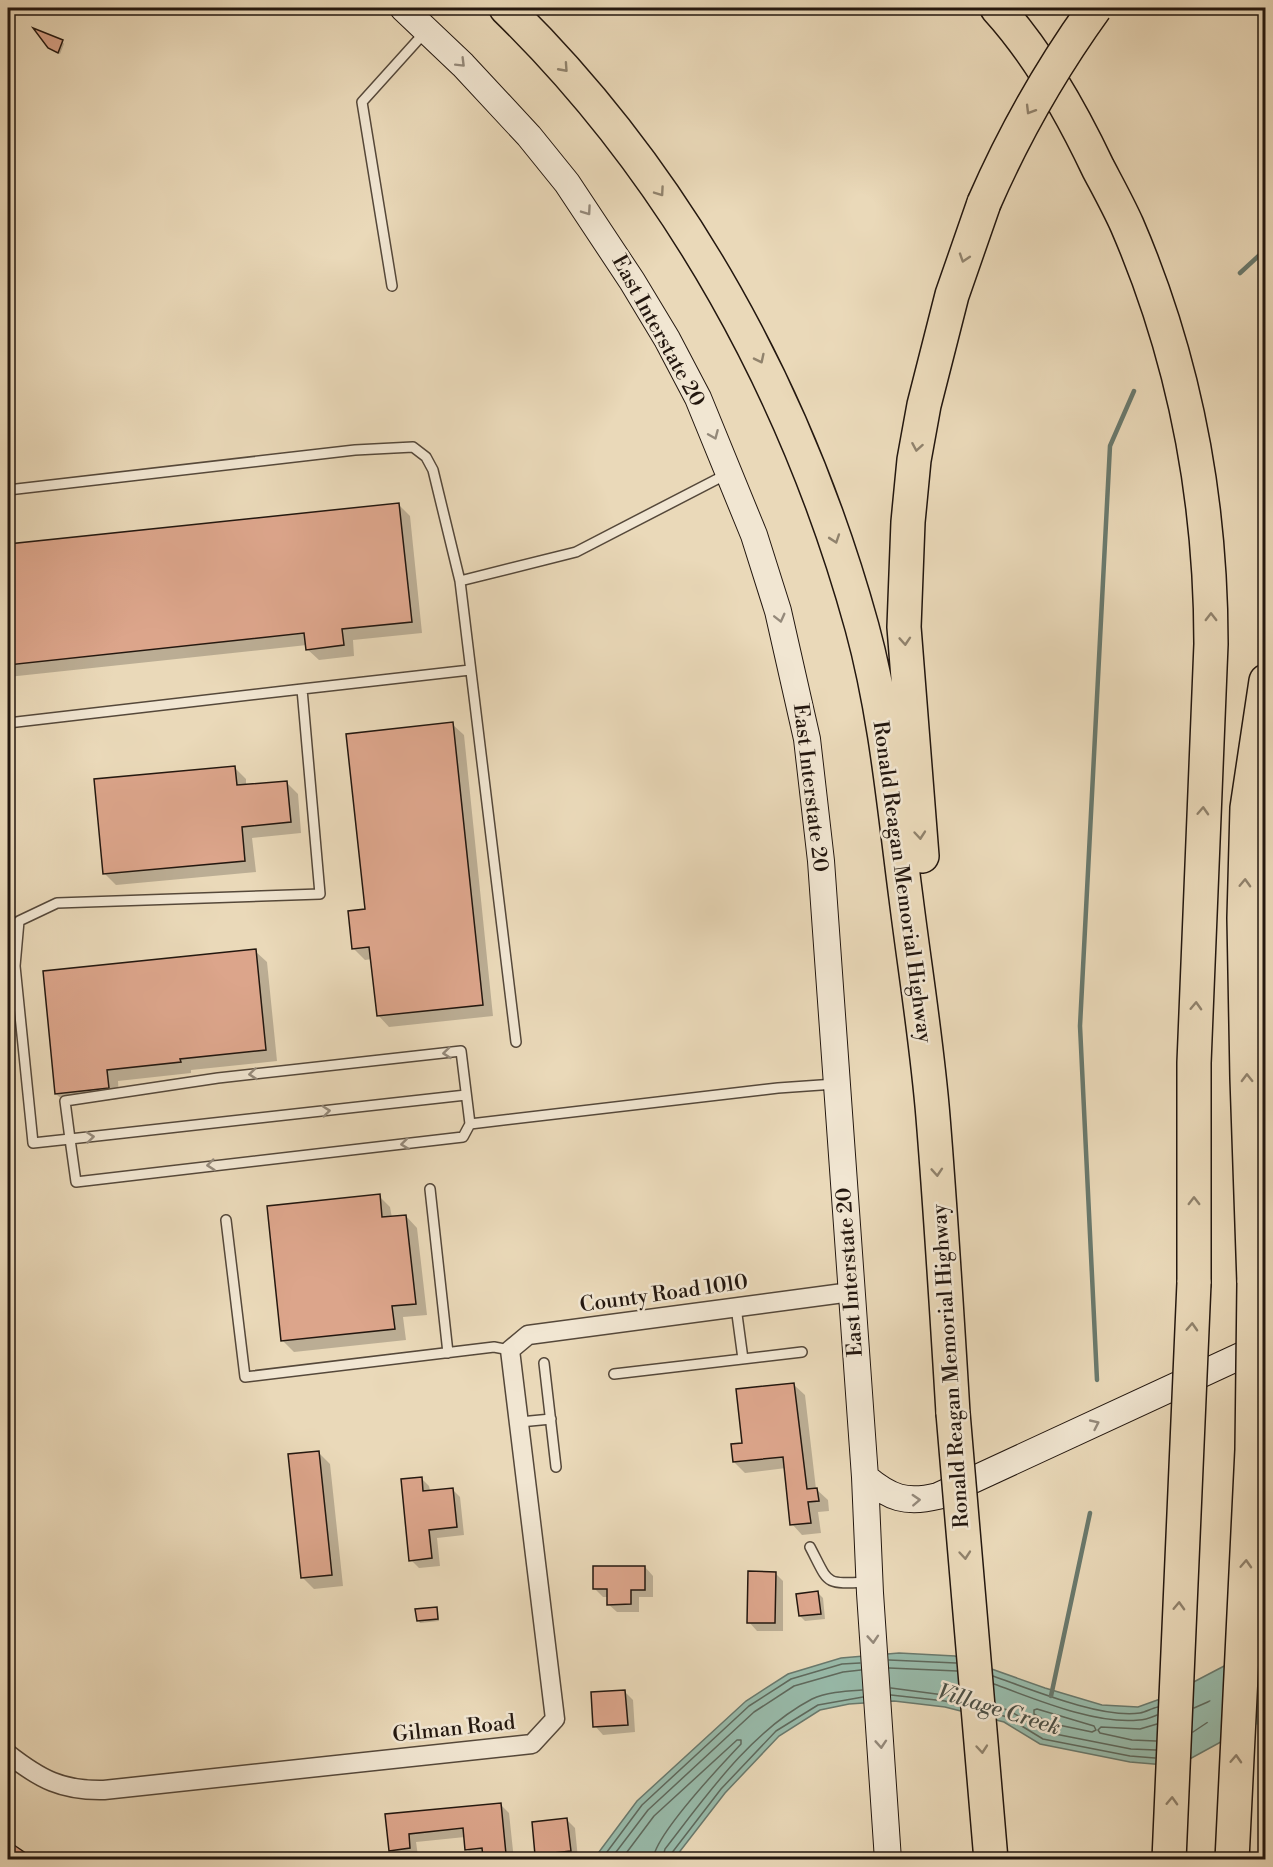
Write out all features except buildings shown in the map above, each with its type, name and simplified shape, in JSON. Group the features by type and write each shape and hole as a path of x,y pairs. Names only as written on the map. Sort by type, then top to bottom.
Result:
{"highway":[{"path":"997,8 1035,56 1064,101 1126,224 1159,311 1194,443 1211,595 1194,1063 1194,1283 1169,1860"},
{"path":"933,1114 926,911 904,627 905,575 914,460 924,405 952,295 984,203 1024,120 1070,44 1095,8"},
{"name":"Ronald Reagan Memorial Highway","path":"515,16 568,72 626,144 676,214 749,336 804,456 837,543 862,629 873,674 896,816 933,1114 953,1413 991,1860"},
{"path":"1232,1860 1260,1289 1246,1078 1244,918 1247,808 1266,681"}],"main road":[{"name":"East Interstate 20","path":"403,8 463,65 529,136 567,183 598,227 667,339 698,398 754,535 778,611 807,740 821,861 865,1477 888,1860"},
{"path":"865,1477 882,1492 906,1500 922,1500 938,1496 1247,1353 1266,1339"}],"street":[{"name":"County Road 1010","path":"510,1350 528,1335 851,1292"},
{"name":"Gilman Road","path":"8,1754 50,1782 88,1791 532,1744 555,1719 510,1350"}],"lane":[{"path":"392,286 362,102 427,30"},
{"path":"8,490 354,450 413,447 426,457 433,470 460,581 516,1042"},
{"path":"460,581 576,552 730,473"},
{"path":"8,723 470,670"},
{"path":"302,689 321,894 57,903 19,921 15,966 33,1143 466,1095"},
{"path":"461,1051 466,1095 470,1124 463,1137 76,1182 65,1101 218,1078 461,1051"},
{"path":"470,1124 778,1088 837,1084"},
{"path":"430,1189 448,1353"},
{"path":"225,1220 244,1377 494,1347 510,1350"},
{"path":"736,1307 743,1359"},
{"path":"614,1374 802,1352"},
{"path":"544,1363 556,1467"},
{"path":"520,1422 551,1419"},
{"path":"810,1547 827,1579 835,1584 870,1587"}],"water":[{"path":"899,1653 955,1656 1045,1688 1102,1705 1138,1707 1163,1698 1228,1664 1239,1732 1177,1766 1130,1762 1040,1744 1004,1722 945,1707 894,1701 849,1704 820,1710 779,1736 725,1793 674,1859 593,1860 637,1801 746,1701 788,1674 841,1658"}],"waterway":[{"path":"1240,273 1266,249"},
{"path":"1097,1380 1080,1026 1110,446 1134,391"},
{"path":"1051,1696 1090,1513"},
{"name":"Village Creek","path":"1224,1705 1266,1680"},
{"name":"Village Creek","path":"1218,1713 1266,1710"}]}
